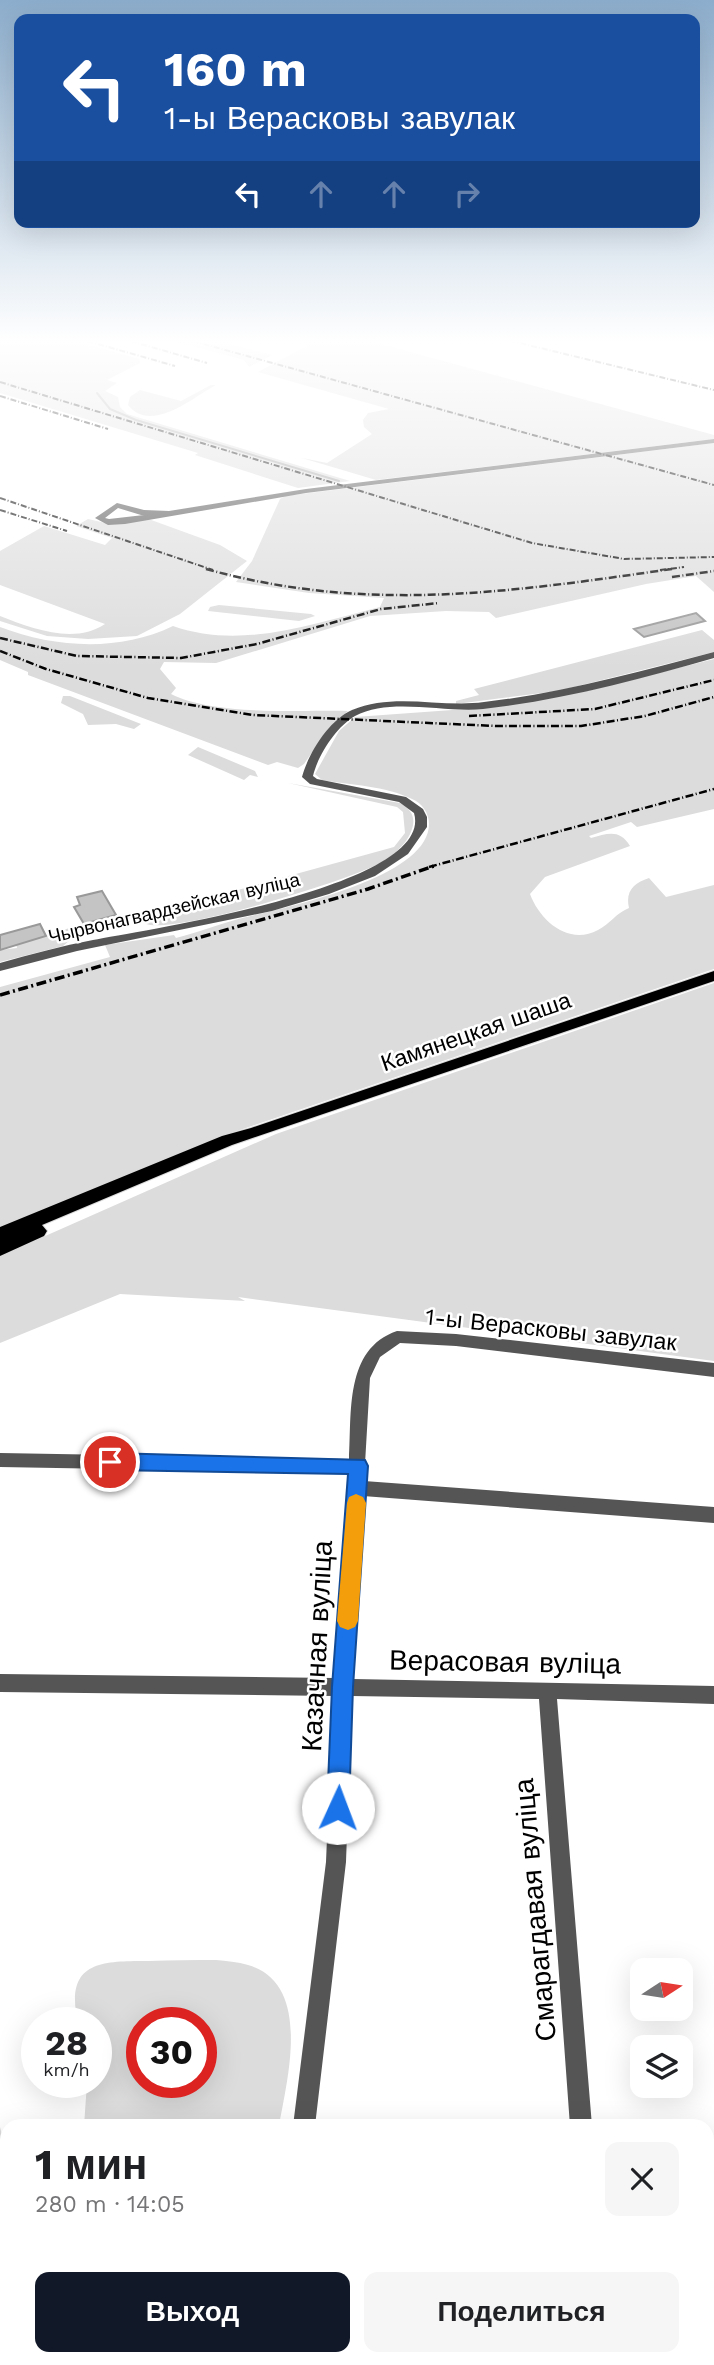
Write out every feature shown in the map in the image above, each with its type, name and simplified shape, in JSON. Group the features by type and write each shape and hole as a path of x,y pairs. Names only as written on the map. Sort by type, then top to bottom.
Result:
{"main road":[{"name":"Камянецкая шаша","path":"0,1235 228,1140 253,1134 714,976"},
{"name":"Камянецкая шаша","path":"0,1249 232,1147 253,1134"}],"street":[{"path":"166,513 144,513 117,505 99,518 119,522 306,491 654,448"},
{"name":"Чырвонагвардзейская вуліца","path":"0,967 88,944 193,926 321,893 363,878 393,862 412,843 420,830 421,817 415,806 402,799 314,782 307,777 308,769 332,731 354,713 394,706 468,707 555,695 714,655"},
{"name":"1-ы Верасковы завулак","path":"362,1378 374,1353 397,1337 456,1340 714,1370"},
{"name":"Казачная вуліца","path":"305,2119 336,1862 343,1687 362,1378"},
{"path":"0,1460 358,1466"},
{"path":"357,1488 714,1515"},
{"name":"Верасовая вуліца","path":"0,1683 547,1690 714,1695"},
{"name":"Смарагдавая вуліца","path":"547,1690 580,2119"}],"shaded area":[{"path":"183,448 241,448 350,481 298,488 195,455 198,453"},
{"path":"350,448 637,448 376,480 302,458 327,463"},
{"path":"671,448 714,448 714,592 696,576 646,584 496,618 489,612 446,611 370,616 216,663 164,662 160,669 176,688 171,694 189,701 233,709 348,711 329,728 304,764 298,768 277,762 268,765 28,675 28,672 0,660 0,627 65,643 109,643 131,640 173,626 224,636 276,632 380,607 384,598 309,593 236,582 252,561 280,499 285,496"},
{"path":"143,517 220,545 247,561 180,614 137,636 88,639 47,636 0,621 0,616 39,629 66,634 93,630 105,624 0,585 0,551 44,526 105,545 112,538 76,526 88,519 110,524"},
{"path":"219,605 315,616 299,621 208,611 210,607"},
{"path":"702,630 714,640 714,652 558,691 456,704 456,701 479,695 474,689"},
{"path":"714,659 714,809 637,827 631,822 589,836 618,835 630,846 545,877 530,894 548,921 566,933 577,935 598,930 629,908 628,897 632,888 649,878 666,897 714,885 714,969 237,1131 0,1228 0,987 110,957 105,945 174,935 176,938 315,900 379,876 405,861 422,844 429,824 422,806 391,791 322,780 315,774 339,731 355,717 494,707 586,691"},
{"path":"63,696 70,696 141,724 134,729 116,724 88,725 83,714 61,703"},
{"path":"198,747 255,771 258,777 250,775 244,780 188,755"},
{"path":"288,783 400,803 413,817 410,834 399,849 385,860 334,882 224,914 163,925 146,924 146,918 154,913 394,847 405,833 403,812 397,807"},
{"path":"73,927 76,935 63,946 0,962 0,950 17,948 16,944"},
{"path":"714,983 714,1361 238,1297 245,1301 120,1294 0,1343 0,1256 276,1134"},
{"path":"228,1961 248,1965 268,1975 281,1992 288,2012 291,2035 287,2084 280,2119 84,2119 86,2098 112,2098 112,2007 76,2007 75,2003 76,1987 82,1976 102,1964"}],"building":[{"path":"696,613 705,621 644,637 634,629"},
{"path":"102,891 116,915 84,924 74,907 80,905 77,897"},
{"path":"40,924 46,936 0,950 0,935"}],"waterway":[{"path":"230,448 339,481"}],"railway":[{"path":"219,448 532,543 624,559 714,557"},
{"path":"581,448 714,485"},
{"path":"0,498 213,570"},
{"path":"0,510 67,531"},
{"path":"660,570 684,567"},
{"path":"206,569 266,583 382,595 496,591 672,569"},
{"path":"672,577 714,571"},
{"path":"0,638 77,656 181,658 257,644 381,609 439,603"},
{"path":"0,651 46,669 148,698 253,715 496,726 581,726 645,716 714,697"},
{"path":"469,716 595,709 714,680"},
{"path":"429,867 714,789"},
{"path":"0,995 368,889 434,866"}],"slow traffic":[{"path":"348,1621 356,1503"}],"route":[{"path":"110,1462 358,1466 338,1808"}]}
